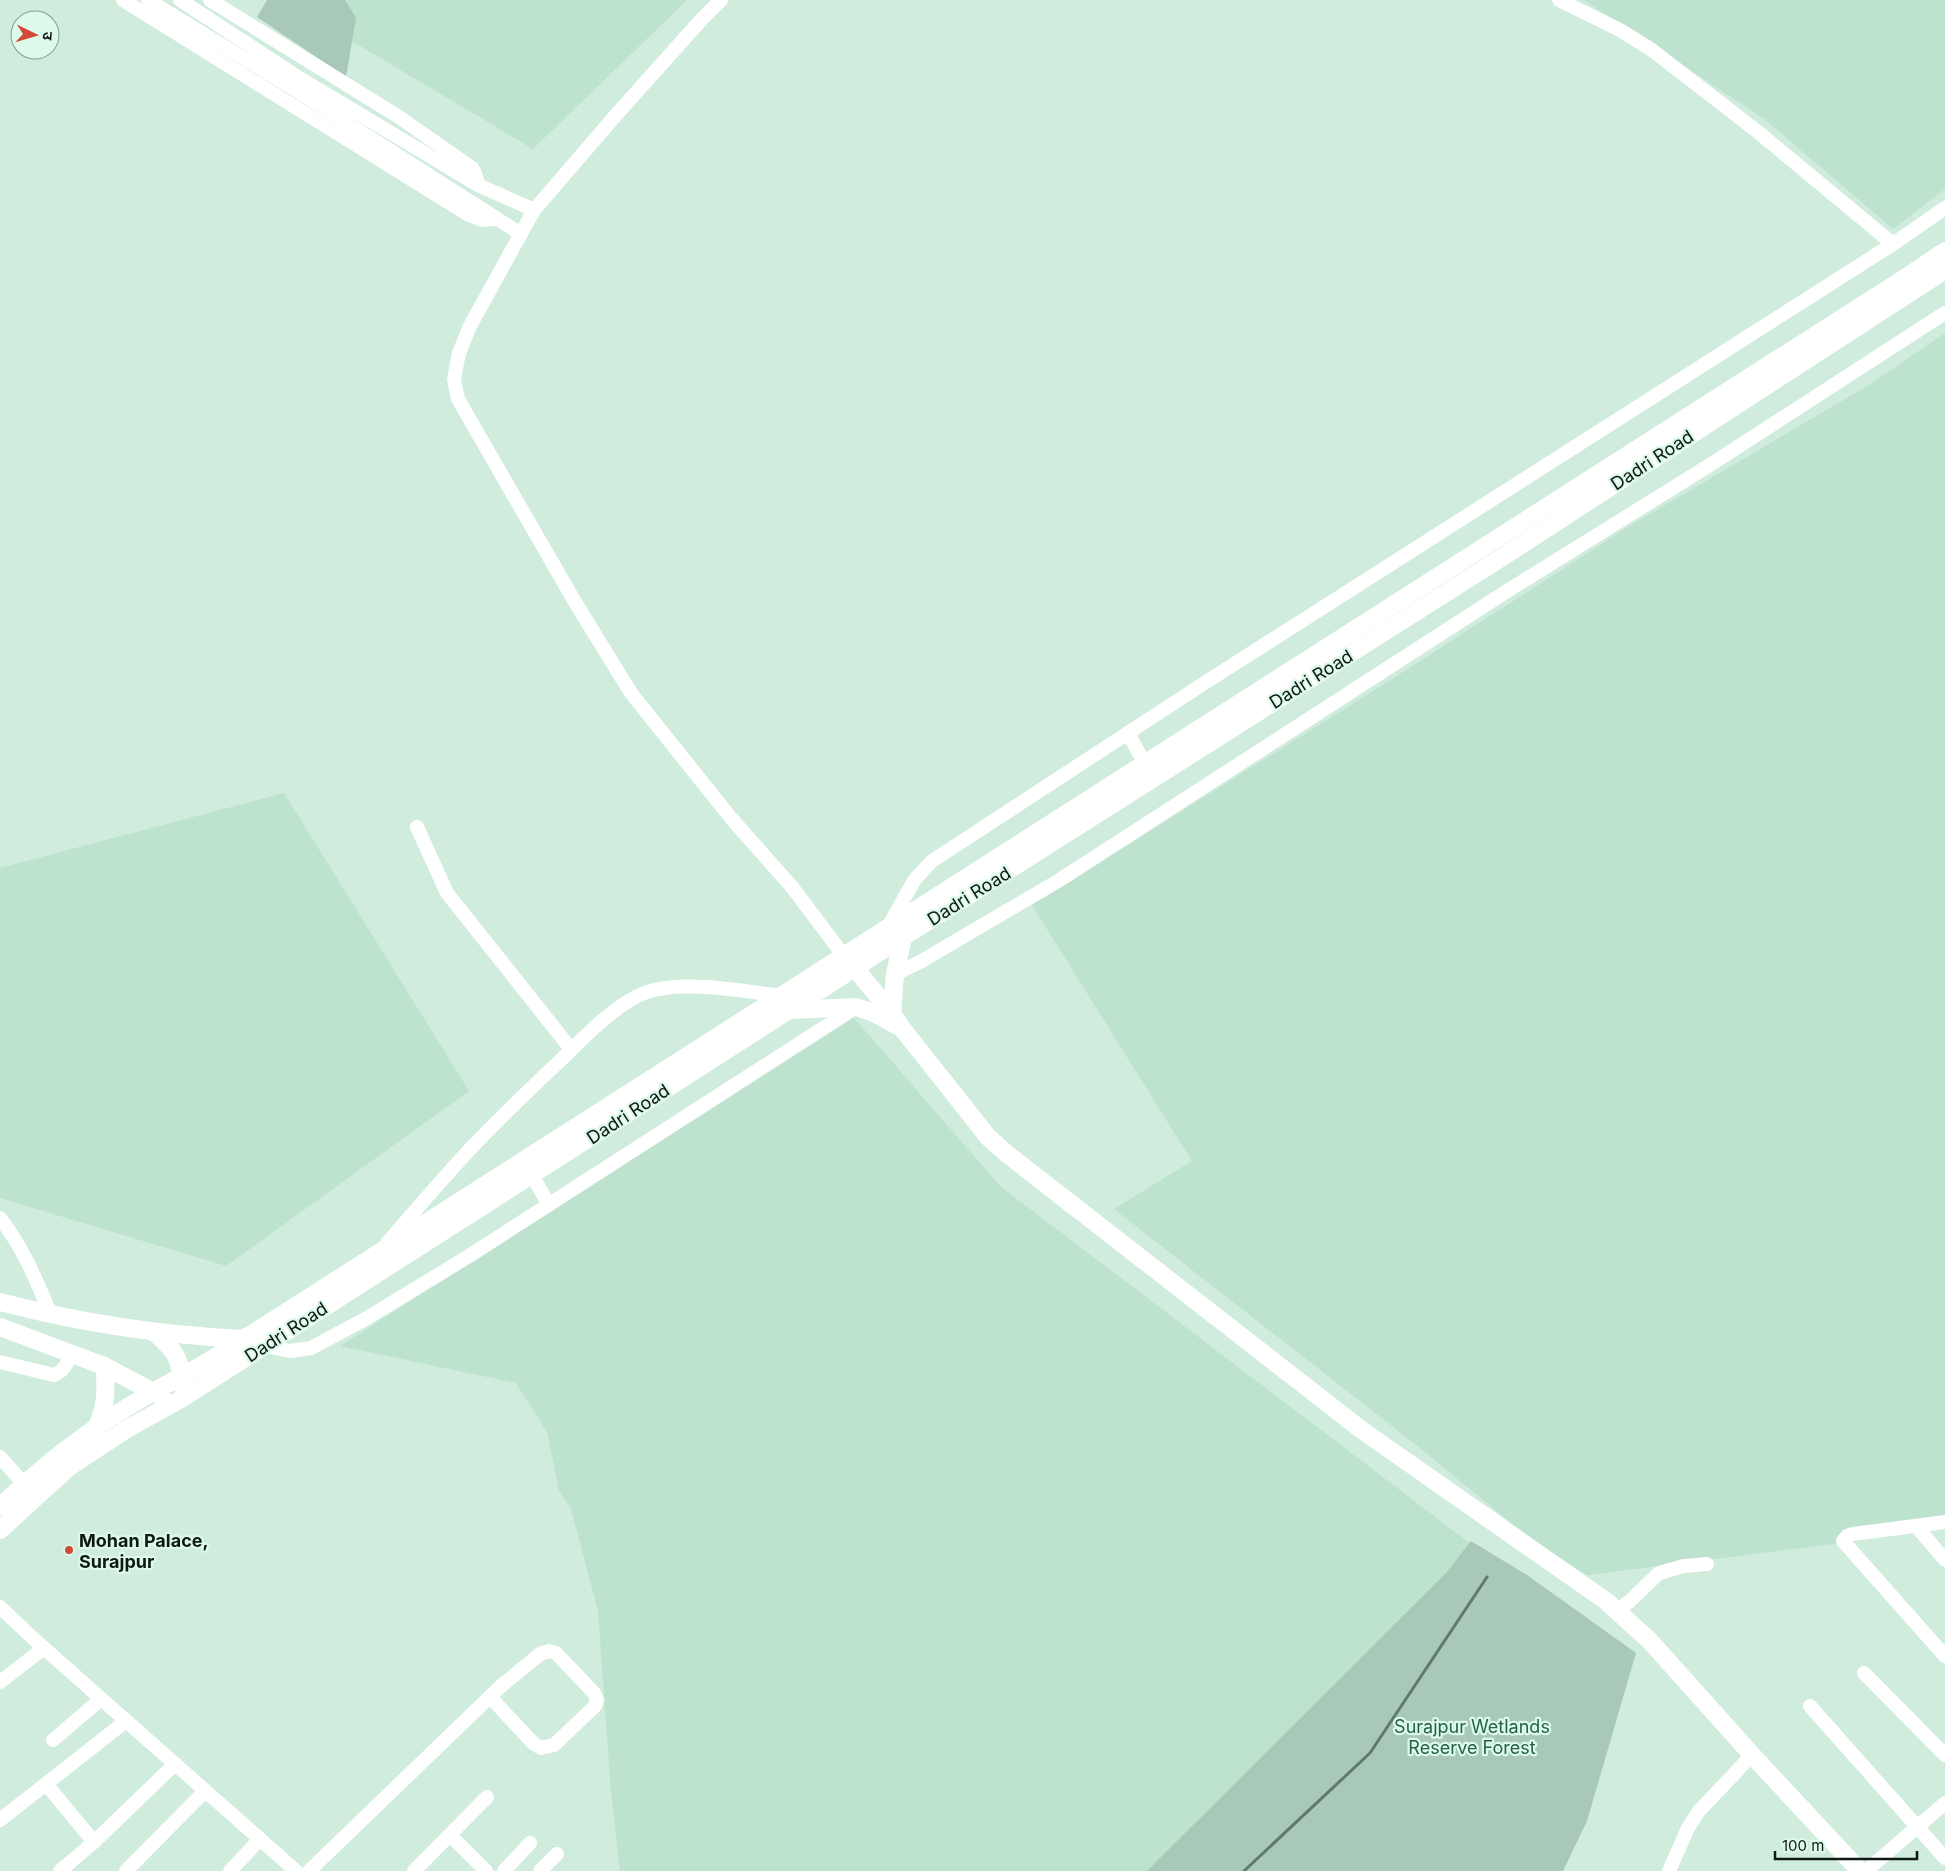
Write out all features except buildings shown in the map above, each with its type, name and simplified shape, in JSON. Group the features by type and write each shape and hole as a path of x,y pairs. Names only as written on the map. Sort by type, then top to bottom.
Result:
{"main road":[{"name":"Dadri Road","path":"850,962 886,930 1945,251"},
{"name":"Dadri Road","path":"0,1530 69,1467 127,1429 177,1401 253,1340 376,1256 850,962 903,937 1490,565 1945,270"},
{"path":"896,1020 895,974 903,937"},
{"path":"850,962 988,1137 1363,1431 1606,1601 1650,1641 1752,1756 1860,1871"},
{"name":"Dadri Road","path":"0,1507 46,1464 154,1391 182,1377 228,1349 253,1340 536,1182 786,1003"},
{"path":"786,1003 856,1007 896,1020"},
{"path":"0,1302 51,1315 155,1333 253,1340"},
{"path":"0,1327 104,1366 177,1401 182,1377 180,1364 170,1346 155,1333"},
{"path":"96,1429 103,1414 106,1401 104,1366"}],"street":[{"path":"123,0 469,215 482,220 496,219"},
{"path":"148,0 294,89 521,234"},
{"path":"180,0 301,78 478,185 534,210"},
{"path":"210,0 399,117 472,168 478,185"},
{"path":"722,0 656,71 534,210 470,326 459,354 454,379 458,399 575,602 631,693 731,818 792,887 850,962"},
{"path":"1559,0 1620,30 1652,50 1758,132 1893,244"},
{"path":"886,930 915,879 932,860 1128,732 1893,244 1945,208"},
{"path":"895,974 920,962 1058,881 1504,593 1714,463 1945,313"},
{"path":"1128,732 1145,764"},
{"path":"418,827 448,892 572,1049"},
{"path":"376,1256 471,1148 593,1028 638,996 673,987 729,989 786,1003"},
{"path":"253,1340 290,1351 311,1348 367,1318 549,1205 856,1007"},
{"path":"536,1182 549,1205"},
{"path":"0,1218 9,1230 32,1271 51,1315"},
{"path":"0,1362 54,1375 61,1372 71,1354"},
{"path":"0,1457 24,1484"},
{"path":"1945,1522 1853,1534 1847,1536 1843,1541 1945,1656"},
{"path":"1916,1526 1945,1560"},
{"path":"1616,1611 1630,1601 1659,1573 1684,1566 1706,1564"},
{"path":"0,1607 296,1871"},
{"path":"0,1682 44,1648"},
{"path":"309,1871 490,1697 540,1654 549,1651 556,1653 594,1693 597,1700 595,1706 554,1745 541,1748 534,1744 490,1697"},
{"path":"1864,1673 1945,1755"},
{"path":"53,1740 101,1699"},
{"path":"1810,1706 1945,1858"},
{"path":"0,1820 126,1720"},
{"path":"1669,1871 1688,1828 1699,1811 1752,1756"},
{"path":"60,1871 94,1842 175,1764"},
{"path":"46,1784 94,1842"},
{"path":"126,1871 205,1791"},
{"path":"414,1871 487,1797"},
{"path":"1866,1871 1945,1803"},
{"path":"450,1835 486,1871"},
{"path":"230,1871 260,1839"},
{"path":"504,1871 530,1843"},
{"path":"540,1871 556,1854"}],"shaded area":[{"path":"283,0 687,0 533,149"},
{"path":"1584,0 1945,0 1945,189 1893,229 1763,118"},
{"path":"1945,333 1945,1527 1849,1542 1587,1575 1539,1546 1420,1448 1114,1209 1192,1161 1032,905 1386,683 1628,527 1869,385"},
{"path":"284,793 469,1091 226,1266 0,1198 0,868"},
{"path":"854,1018 1000,1186 1484,1554 1182,1871 620,1871 611,1791 598,1611 571,1509 559,1491 547,1432 516,1383 340,1346"}],"green space":[{"path":"267,0 345,0 356,18 346,77 257,17"},
{"name":"Surajpur Wetlands Reserve Forest","path":"1471,1541 1527,1575 1636,1653 1587,1821 1563,1871 1147,1871 1446,1573"}],"waterway":[{"path":"1244,1871 1370,1753 1487,1577"}],"place":[{"name":"Mohan Palace, Surajpur","path":"69,1550"}]}
